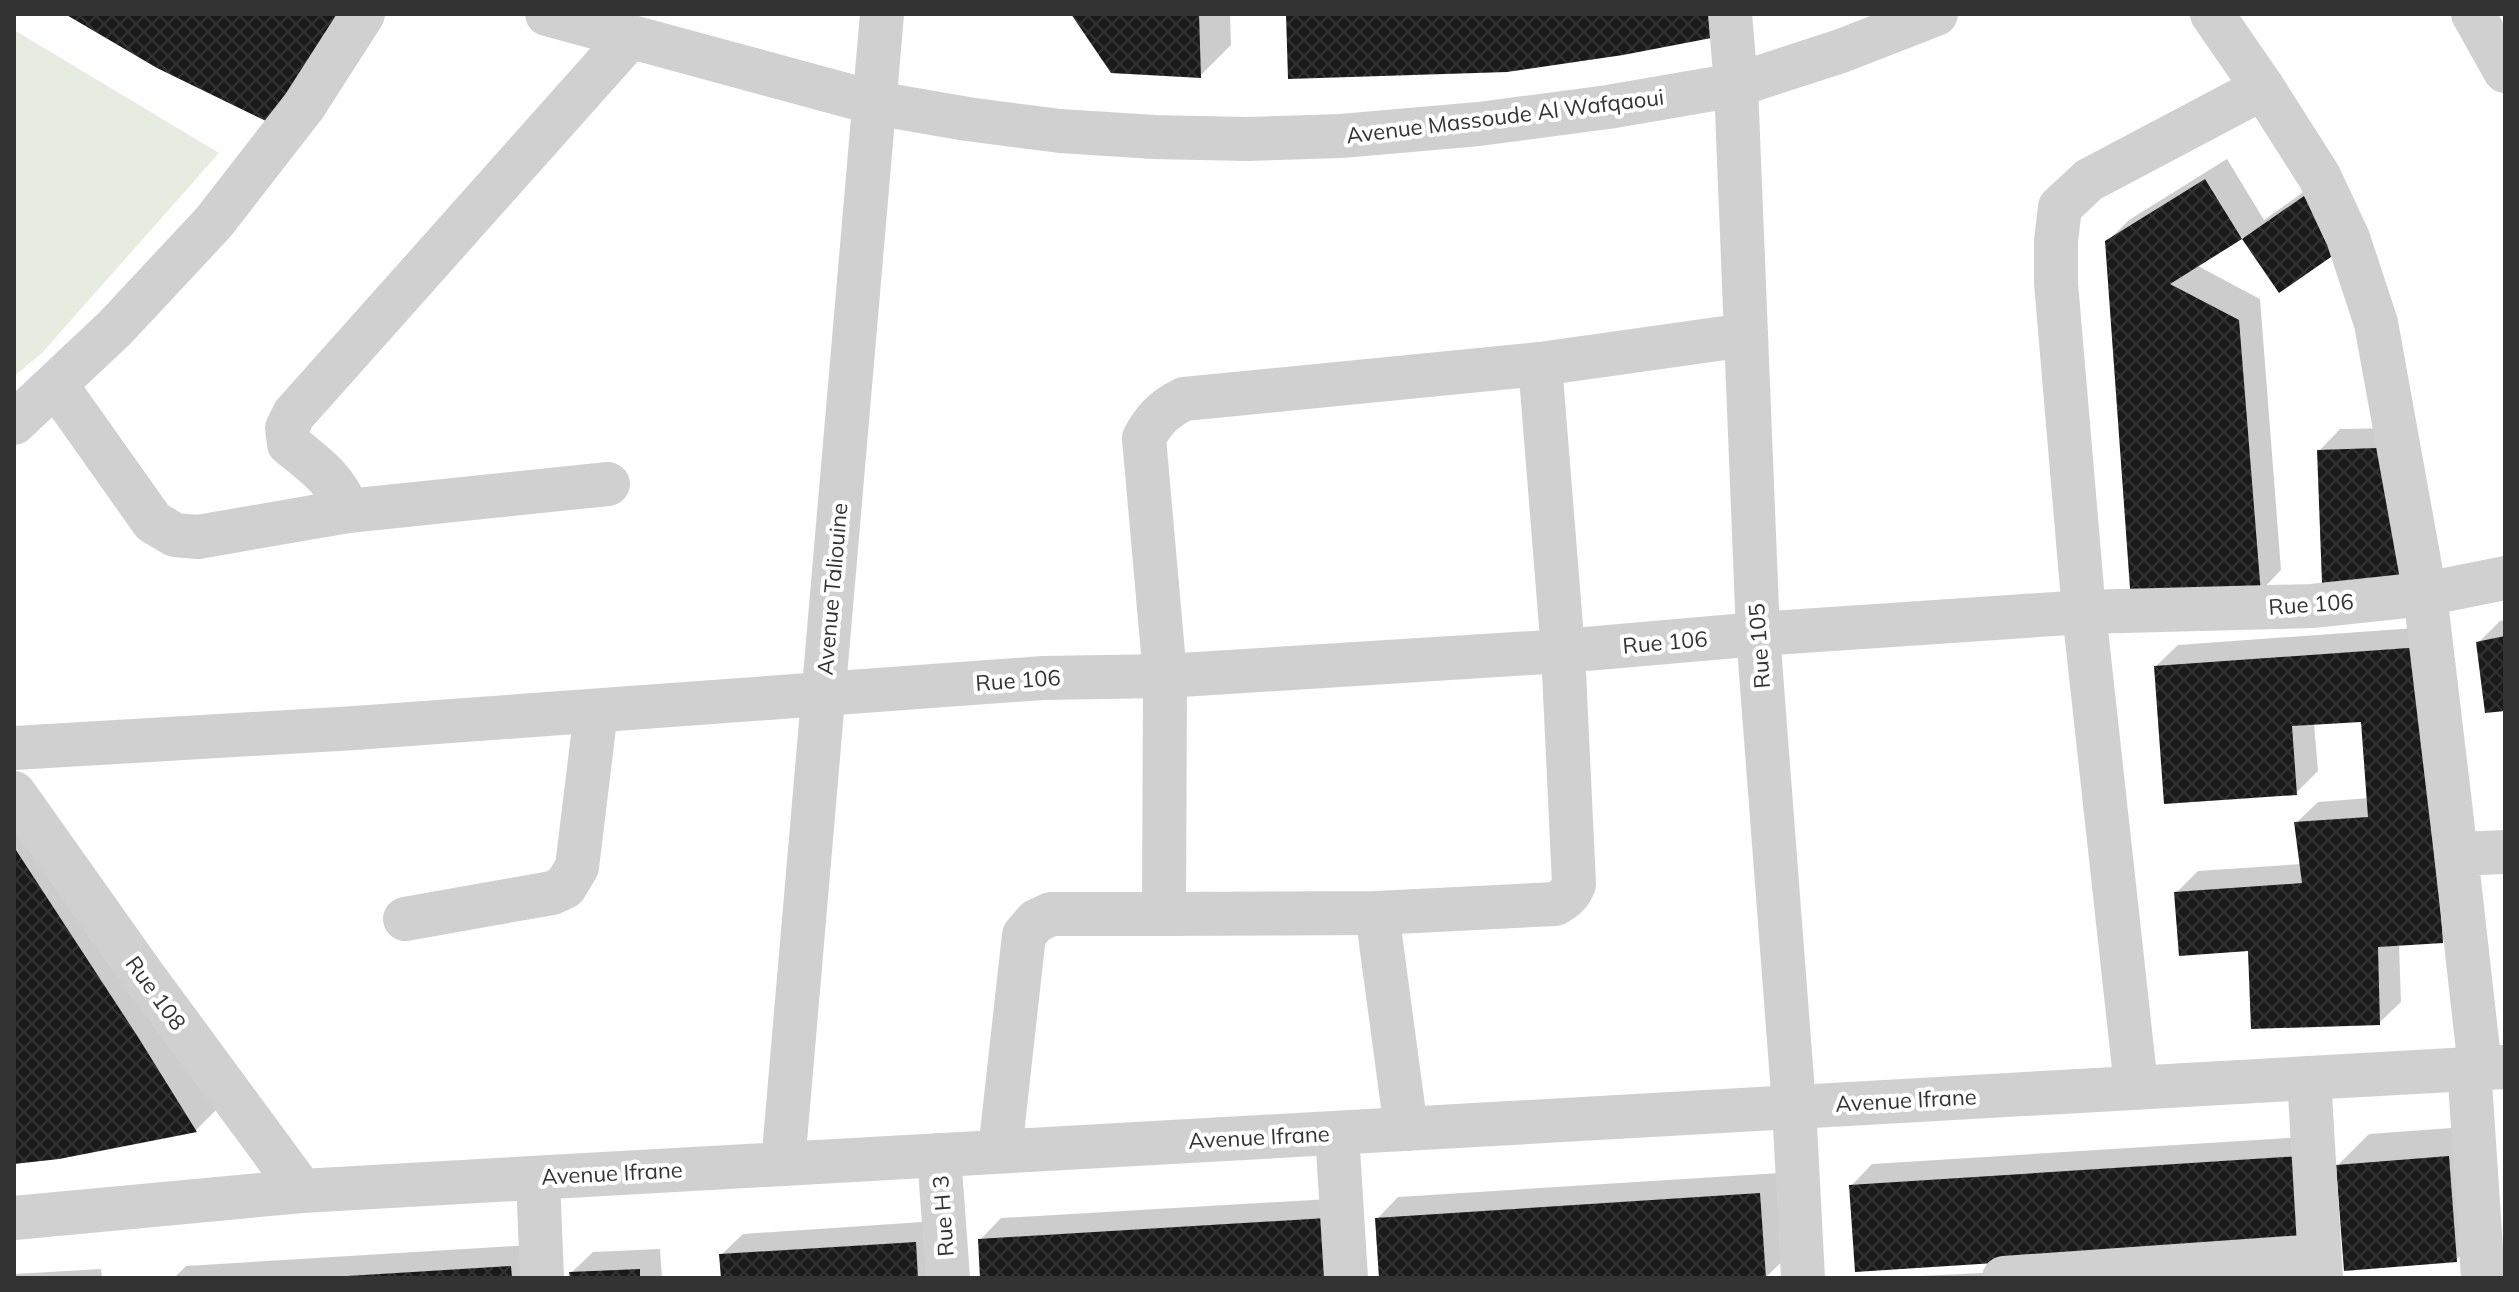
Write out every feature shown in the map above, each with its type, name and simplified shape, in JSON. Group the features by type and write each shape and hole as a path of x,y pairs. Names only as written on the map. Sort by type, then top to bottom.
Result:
{"street":[{"path":"14,423 115,328 214,222 304,106 363,14"},
{"name":"Avenue Massoude Al Wafqaoui","path":"547,14 875,103 1060,131 1247,139 1341,136 1479,124 1608,107 1736,85 1841,51 1936,14"},
{"name":"Avenue Taliouine","path":"783,1164 882,14"},
{"name":"Rue 105","path":"1730,14 1736,85 1758,634 1794,1106 1803,1278"},
{"path":"2212,14 2319,176 2348,238 2376,323 2425,594 2485,1068 2483,1278"},
{"path":"2473,14 2505,71"},
{"path":"348,511 341,492 328,476 289,444 287,428 294,414 630,37"},
{"path":"2136,1086 2084,612 2056,283 2060,207 2089,180 2263,88"},
{"path":"1164,914 1165,676 1144,438 1153,421 1168,407 1184,399 1540,364 1746,335"},
{"path":"1000,1151 1024,935 1036,921 1051,914 1377,913 1555,904 1565,899 1574,884 1563,651 1540,364"},
{"path":"56,385 153,522 175,535 198,537 348,511 608,484"},
{"name":"Rue 106","path":"14,748 596,711 1043,678 1165,676 1563,651 2084,612 2312,606 2425,594 2505,578"},
{"path":"405,919 552,893 565,887 577,867 596,711"},
{"name":"Rue 108","path":"14,793 302,1191"},
{"path":"2456,854 2505,852"},
{"path":"1377,913 1406,1129"},
{"name":"Avenue Ifrane","path":"14,1218 302,1191 2485,1068"},
{"path":"2004,1278 2320,1267 2309,1078"},
{"path":"1337,1133 1346,1278"},
{"name":"Rue H 3","path":"939,1155 948,1278"},
{"path":"538,1178 542,1278"}],"shaded area":[{"path":"14,30 219,153 41,354 14,376"}],"building":[{"path":"65,14 348,14 270,123 157,68"},
{"path":"1071,14 1199,14 1201,78 1111,73"},
{"path":"1286,14 1725,14 1727,35 1623,55 1507,72 1288,79"},
{"path":"2205,179 2242,239 2170,284 2239,320 2261,594 2131,602 2105,241"},
{"path":"2304,196 2341,250 2279,293 2242,239"},
{"path":"2377,448 2405,580 2322,583 2317,450"},
{"path":"2505,636 2505,711 2485,713 2476,642"},
{"path":"2422,647 2443,943 2378,947 2380,1025 2251,1029 2248,951 2179,956 2174,892 2302,883 2294,822 2368,817 2361,722 2292,726 2297,795 2164,804 2154,666"},
{"path":"14,847 197,1132 59,1159 14,1164"},
{"path":"2301,1156 2307,1243 1855,1272 1849,1185"},
{"path":"2449,1156 2457,1262 2344,1271 2336,1165"},
{"path":"1760,1193 1766,1278 1379,1278 1375,1218"},
{"path":"1326,1218 1330,1278 980,1278 978,1239"},
{"path":"916,1242 918,1278 721,1278 719,1254"},
{"path":"511,1266 512,1278 347,1278 347,1276"},
{"path":"640,1269 640,1278 570,1278 569,1272"}]}
